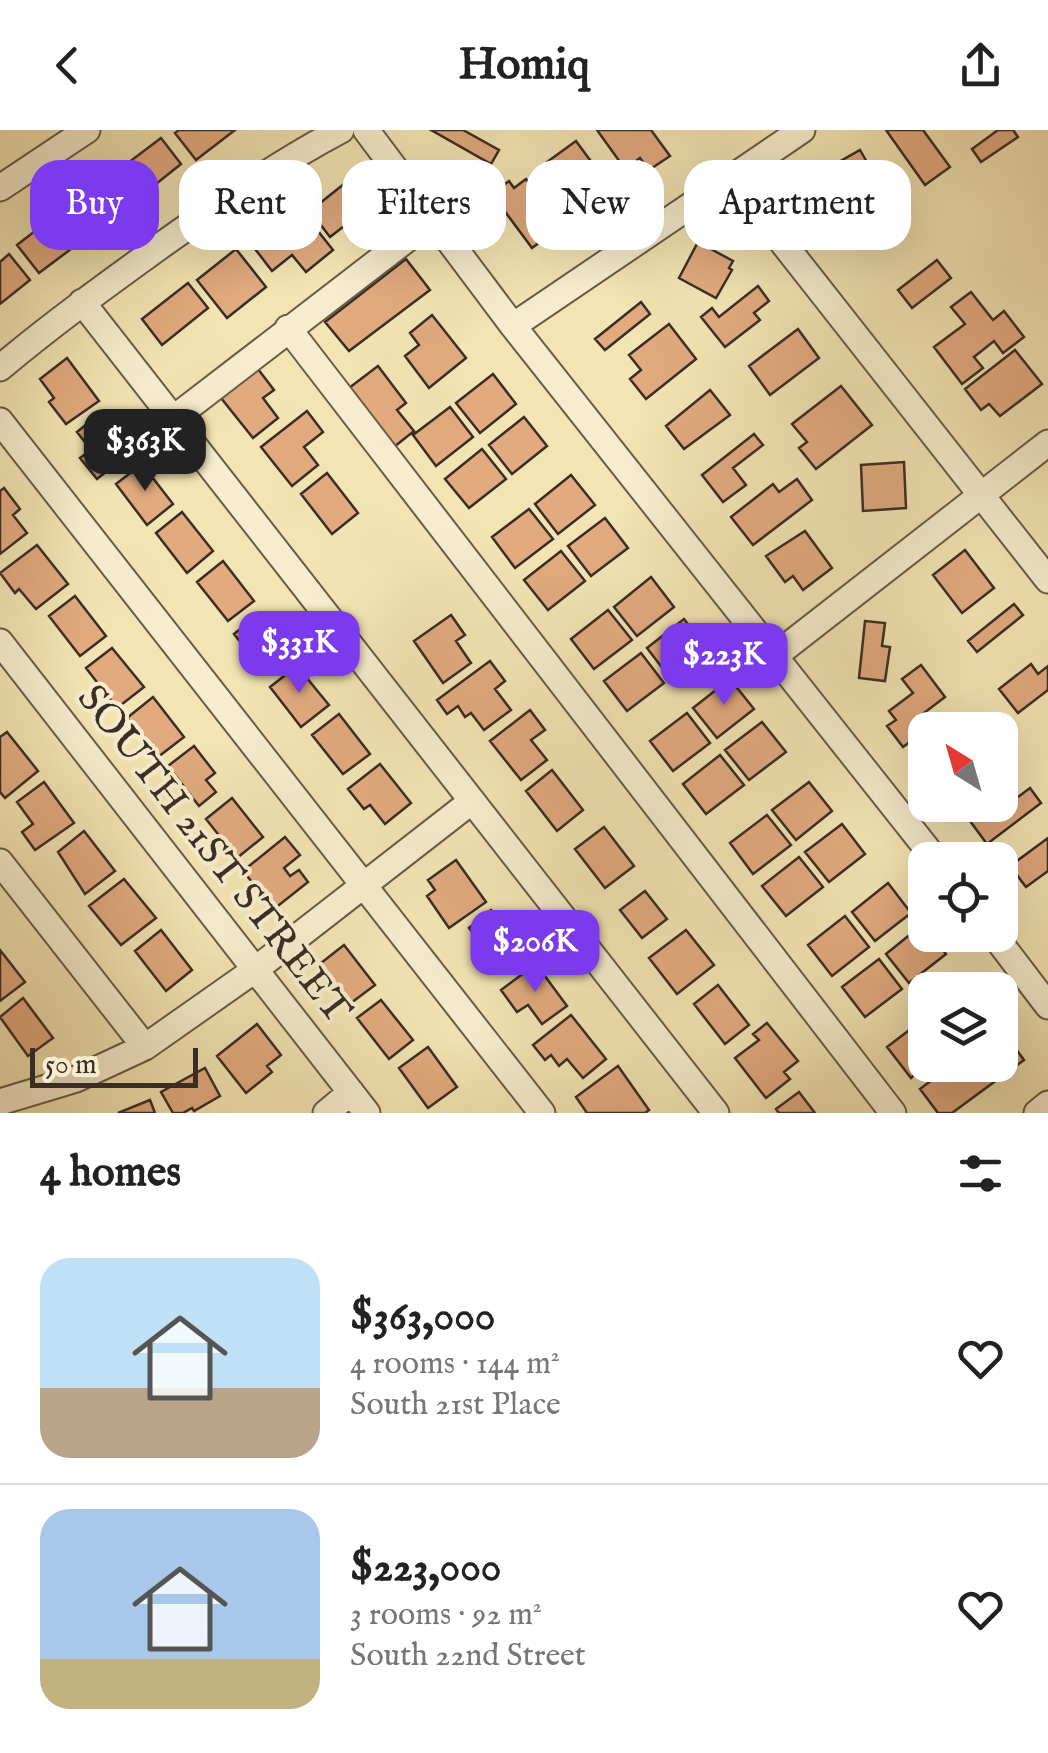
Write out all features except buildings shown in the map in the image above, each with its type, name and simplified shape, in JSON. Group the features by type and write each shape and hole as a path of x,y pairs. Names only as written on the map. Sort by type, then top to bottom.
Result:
{"street":[{"path":"0,188 87,130"},
{"path":"0,368 82,302 289,157 341,130"},
{"path":"366,130 389,160"},
{"path":"756,160 802,130"},
{"path":"513,326 684,208"},
{"path":"173,419 392,250"},
{"path":"456,250 922,842"},
{"path":"789,250 1048,580"},
{"path":"82,302 716,1113"},
{"path":"288,328 894,1113"},
{"path":"0,421 542,1113"},
{"path":"776,655 1048,443"},
{"name":"SOUTH 21ST STREET","path":"0,642 368,1113"},
{"path":"0,1102 76,1080 145,1047 256,970 472,801"},
{"path":"0,862 145,1047"},
{"path":"1007,952 1048,1006"},
{"path":"326,1113 351,1092"},
{"path":"1036,1113 1048,1104"}]}
